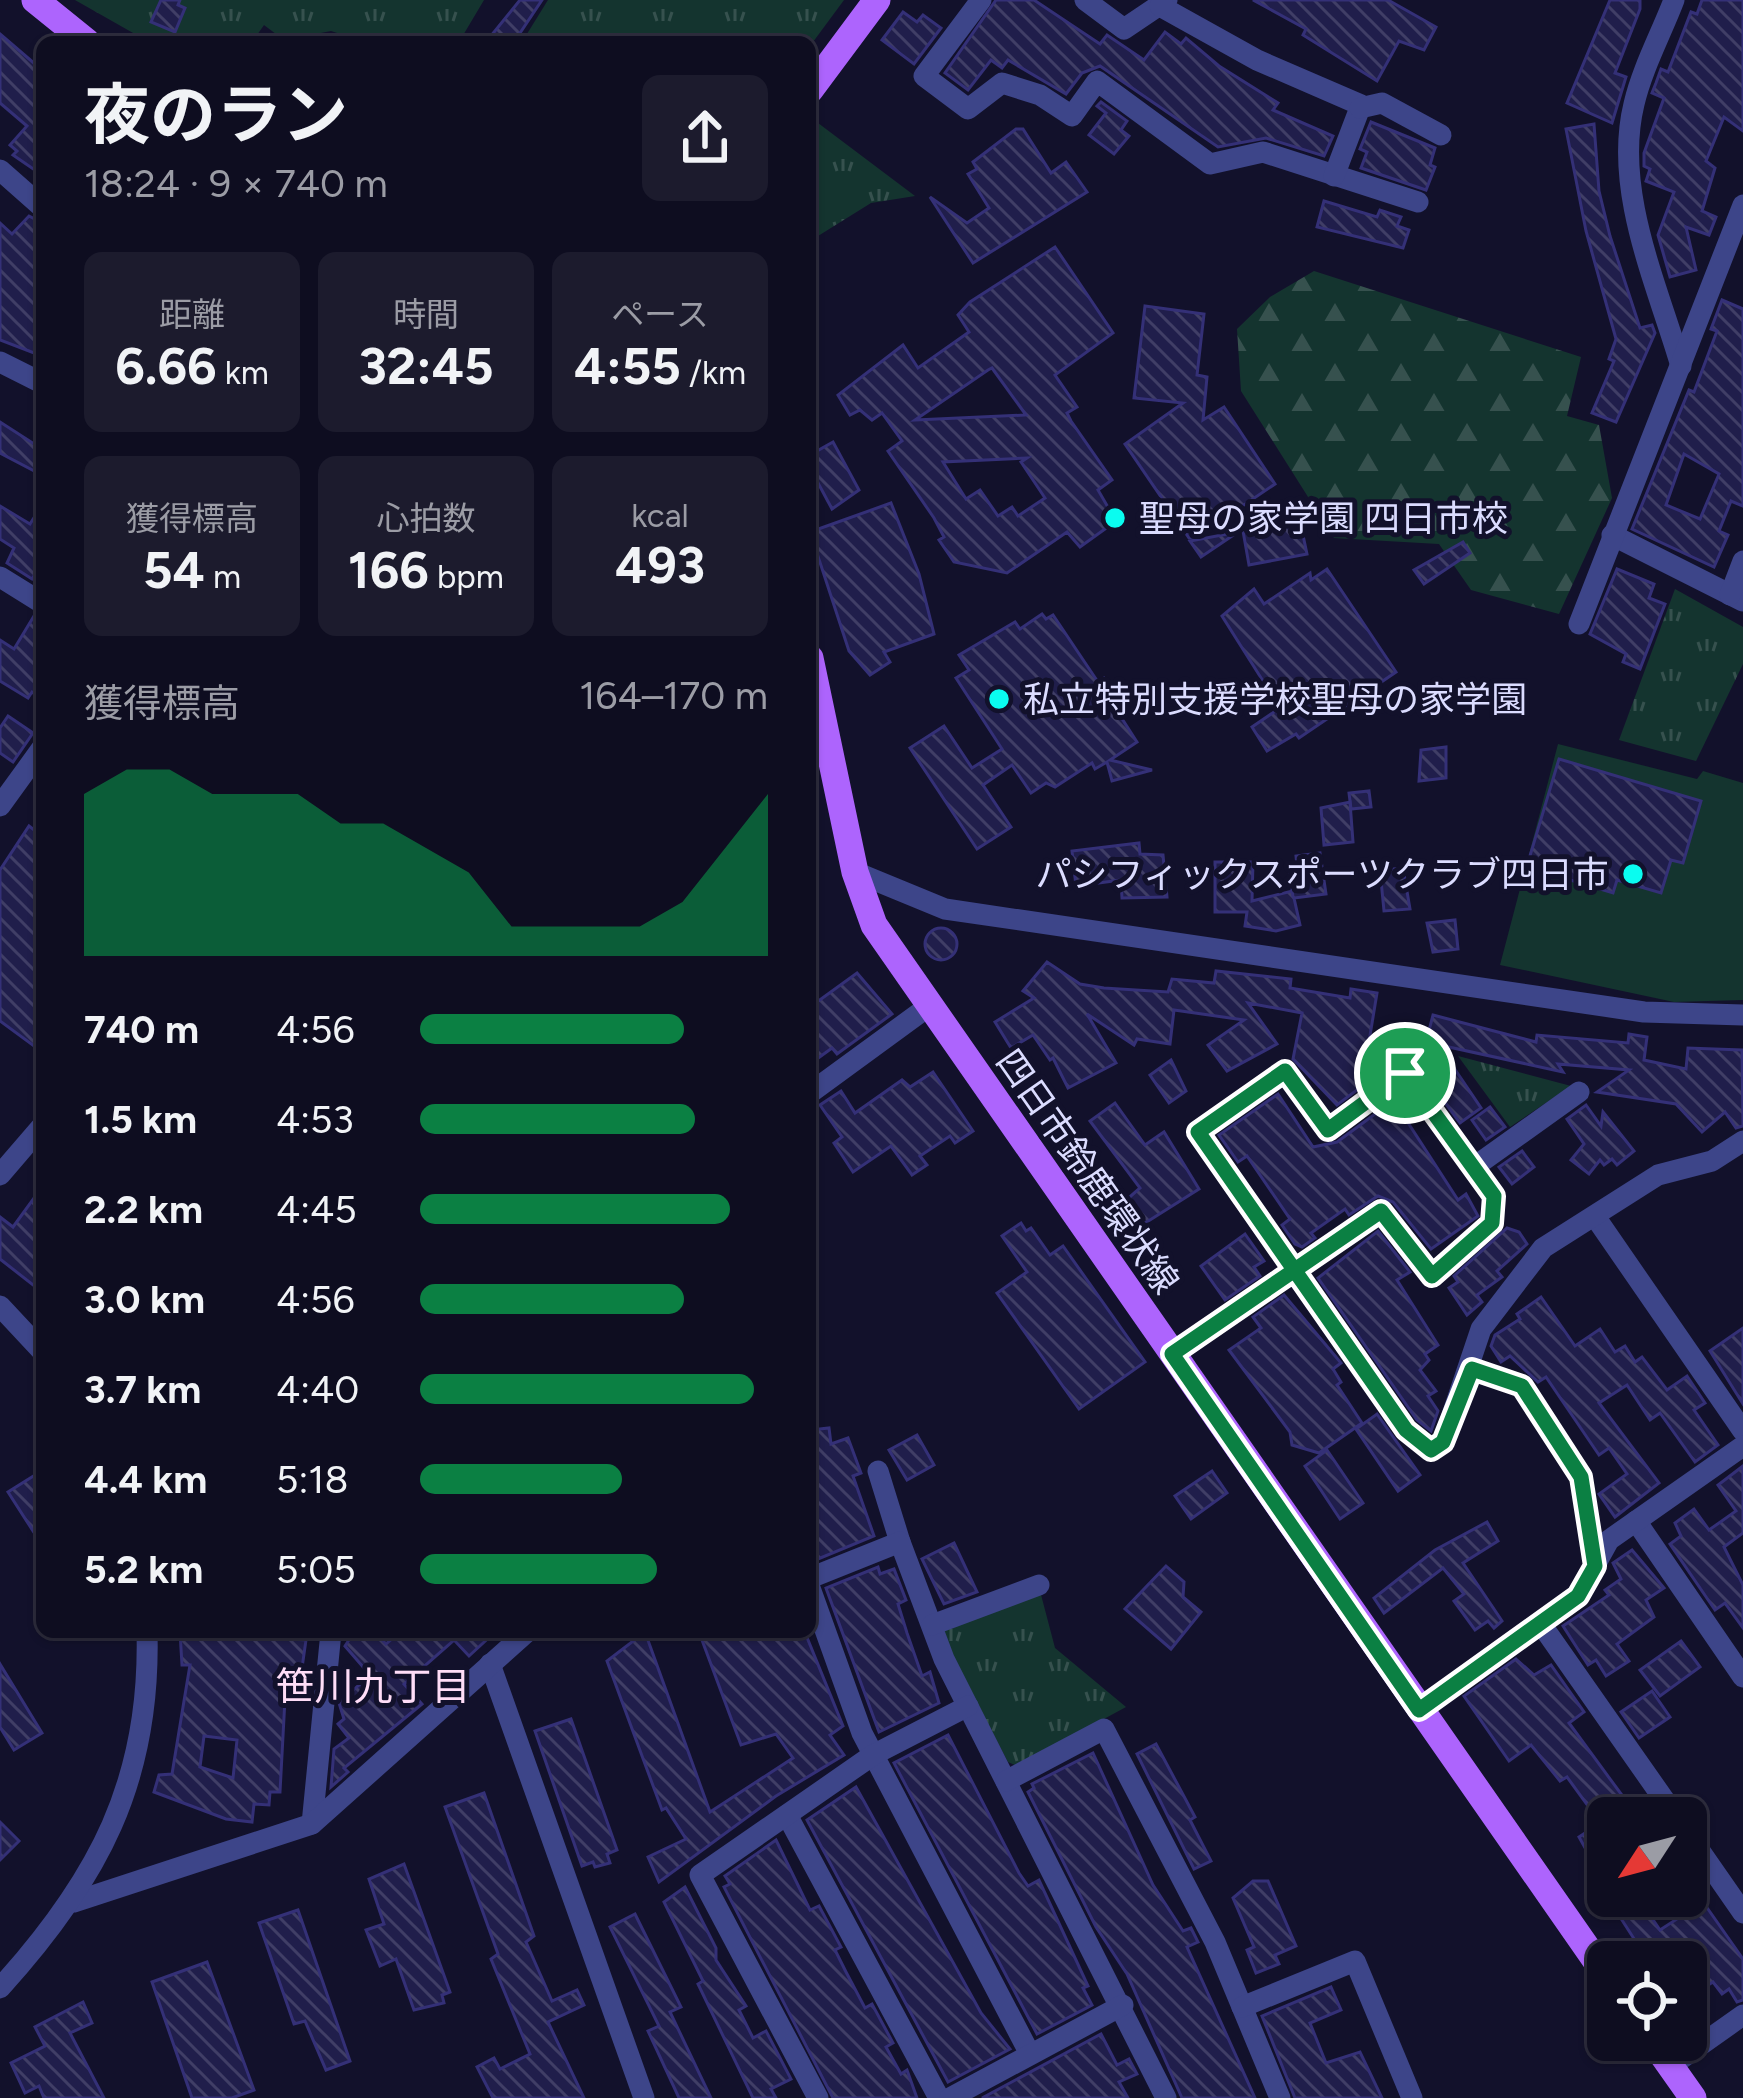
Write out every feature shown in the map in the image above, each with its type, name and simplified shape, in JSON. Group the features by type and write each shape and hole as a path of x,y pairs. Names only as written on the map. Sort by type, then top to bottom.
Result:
{"main road":[{"path":"35,0 80,36"},
{"path":"816,82 877,0"},
{"name":"四日市鈴鹿環状線","path":"816,687 855,872 874,925 1587,1948"},
{"path":"1667,2061 1693,2098"}],"street":[{"path":"981,0 924,76 968,109 1002,83 1040,95 1072,116 1097,81 1210,164 1263,152 1418,202"},
{"path":"1085,0 1124,29 1164,3 1360,109 1382,103 1441,135"},
{"path":"1674,0 1634,100 1628,157 1630,188 1681,366"},
{"path":"1334,176 1360,109"},
{"path":"0,170 36,202"},
{"path":"1579,624 1743,205"},
{"path":"0,362 36,380"},
{"path":"1612,535 1736,598 1743,562"},
{"path":"0,577 36,599"},
{"path":"4,792 36,755"},
{"path":"855,872 945,909 1643,1012 1743,1016"},
{"path":"816,1089 929,1006"},
{"path":"1172,1354 1296,1268 1381,1211 1432,1276 1492,1223 1494,1196 1405,1073 1328,1130 1285,1071 1198,1132 1296,1268 1406,1430 1431,1450 1443,1442 1472,1369 1481,1329 1544,1248 1658,1175 1712,1161 1743,1142"},
{"path":"1474,1167 1579,1092"},
{"path":"0,1175 36,1133"},
{"path":"1596,1218 1743,1431"},
{"path":"0,1306 36,1345"},
{"path":"1472,1369 1522,1386 1581,1477 1595,1566"},
{"path":"1419,1710 1578,1596 1609,1540 1743,1446"},
{"path":"878,1471 900,1542 968,1706 1124,2005 1165,2098"},
{"path":"1636,1521 1743,1677"},
{"path":"816,1576 900,1542"},
{"path":"932,1625 1039,1585"},
{"path":"816,1604 873,1755 1030,2054"},
{"path":"1541,1624 1662,1797"},
{"path":"0,1988 74,1902 97,1861 132,1770 147,1679 147,1638"},
{"path":"312,1824 330,1638"},
{"path":"74,1902 312,1824 520,1638"},
{"path":"490,1664 644,2098"},
{"path":"818,2098 700,1875 873,1755 968,1706"},
{"path":"1006,1781 1104,1729 1216,1942 1280,2098"},
{"path":"787,1815 939,2098"},
{"path":"1707,1862 1743,1913"},
{"path":"1242,2007 1355,1961 1412,2098"},
{"path":"950,2098 1124,2005"},
{"path":"1671,2066 1743,2015"}],"green space":[{"path":"75,0 484,0 463,36 347,36 331,31 279,36 264,25 256,36 138,36"},
{"path":"548,0 844,0 816,38 526,36"},
{"path":"816,124 915,196 871,203 818,236"},
{"path":"1314,271 1581,357 1567,416 1599,425 1612,498 1559,614 1471,590 1439,544 1334,538 1241,391 1237,329 1270,297"},
{"path":"1675,589 1743,627 1743,664 1696,761 1619,740"},
{"name":"パシフィックスポーツクラブ四日市","path":"1558,744 1697,779 1703,771 1743,783 1743,1000 1674,1002 1500,965"},
{"path":"1458,1056 1571,1086 1510,1127"},
{"path":"1040,1591 1055,1648 1126,1707 1017,1766 1008,1762 954,1660 943,1629"}],"building":[{"path":"161,0 180,0 178,5 185,8 175,32 151,22"},
{"path":"520,0 542,0 518,36 491,36"},
{"path":"996,0 1034,0 1100,44 1107,35 1144,60 1165,32 1181,44 1186,38 1219,66 1278,103 1273,110 1333,136 1324,156 1266,138 1218,147 1100,66 1082,73 1066,94 1008,60 1002,68 991,60 968,90 945,73"},
{"path":"1253,0 1388,0 1436,27 1424,50 1399,41 1377,81 1303,35 1306,29"},
{"path":"1610,0 1640,0 1615,73 1626,77 1612,123 1567,103"},
{"path":"1702,0 1743,0 1743,131 1724,117 1706,161 1715,168 1702,211 1716,217 1709,235 1686,227 1696,270 1670,277 1658,235 1674,192 1646,181 1650,169 1644,166 1644,153 1664,98 1652,93 1661,69 1668,72 1691,12 1697,14"},
{"path":"903,12 917,22 923,15 941,28 914,64 882,40"},
{"path":"0,34 36,65 36,171 13,155 17,151 10,145 27,126 0,103"},
{"path":"1101,102 1127,121 1121,130 1129,136 1114,154 1089,135 1106,113 1097,106"},
{"path":"1371,122 1435,148 1430,165 1435,167 1426,190 1361,168 1367,152 1360,149"},
{"path":"1594,124 1599,191 1610,236 1640,328 1652,325 1655,333 1616,422 1592,413 1614,361 1609,359 1616,339 1586,231 1566,129"},
{"path":"1016,129 1023,129 1051,173 1066,162 1087,192 973,263 930,197 967,223 989,208 968,174 977,169 973,162"},
{"path":"1324,201 1377,217 1380,210 1401,217 1397,226 1409,230 1403,248 1317,227"},
{"path":"29,216 36,220 36,354 0,340 0,223 12,234"},
{"path":"1055,247 1113,333 1055,375 1077,407 1067,413 1071,421 1112,480 1098,490 1116,521 1080,547 1067,532 1007,573 954,562 939,540 944,537 934,518 888,451 902,441 882,413 872,420 860,410 850,415 838,395 903,345 918,368 969,332 958,315 970,302","holes":["992,368 1026,415 915,420 988,370","1027,458 1021,462 1045,498 1018,516 1012,507 998,516 980,490 966,499 943,462"]},
{"path":"1722,300 1743,309 1743,506 1731,501 1719,531 1728,535 1714,567 1632,529 1689,390 1694,392 1717,331 1711,329","holes":["1684,454 1719,474 1700,519 1666,505"]},
{"path":"1145,306 1204,314 1197,375 1207,377 1203,420 1224,407 1275,484 1195,538 1189,538 1125,444 1183,403 1134,398"},
{"path":"0,422 36,445 36,472 0,453"},
{"path":"833,442 859,490 832,509 816,479 816,452"},
{"path":"891,503 919,574 934,634 884,652 890,662 870,675 849,651 816,550 816,530"},
{"path":"0,506 30,524 36,514 32,579 7,563 14,548 0,539"},
{"path":"1300,521 1307,554 1249,565 1243,531"},
{"path":"1238,532 1201,557 1190,541"},
{"path":"1463,542 1470,553 1424,584 1414,570"},
{"path":"1327,569 1396,672 1299,738 1296,734 1267,751 1252,727 1280,708 1222,616 1254,589 1264,604 1310,573 1311,580"},
{"path":"1617,569 1654,584 1649,598 1665,604 1640,669 1623,662 1626,654 1590,634"},
{"path":"1042,614 1046,619 1053,615 1098,682 1104,678 1118,700 1112,703 1137,742 1110,760 1152,770 1112,781 1107,762 1095,769 1092,763 1055,787 1046,783 1031,793 1012,765 983,785 1011,827 977,849 910,748 944,726 972,768 1002,749 956,678 969,670 959,655 1015,622 1020,629"},
{"path":"36,616 36,695 32,692 28,698 0,681 0,640 14,649"},
{"path":"8,716 33,733 13,762 0,753 0,728"},
{"path":"1446,747 1446,778 1419,781 1421,750"},
{"path":"1559,759 1701,801 1683,863 1671,860 1661,893 1617,880 1613,893 1547,873 1544,885 1523,879"},
{"path":"1369,791 1371,807 1351,809 1349,793"},
{"path":"1350,802 1353,842 1324,845 1321,808"},
{"path":"29,826 36,831 34,1046 0,1021 0,870"},
{"path":"1139,843 1140,854 1163,855 1167,897 1122,898 1121,880 1076,886 1072,851"},
{"path":"1320,853 1326,894 1294,898 1300,925 1276,931 1245,926 1247,912 1215,912 1215,862 1253,862 1252,901 1292,891 1293,897 1289,867 1297,866 1296,856"},
{"path":"1403,868 1410,909 1384,911 1380,870"},
{"path":"1455,920 1458,949 1433,952 1427,923"},
{"path":"941,928 952,933 957,944 952,955 941,960 930,955 925,944 930,933"},
{"path":"1047,962 1080,984 1104,988 1168,992 1172,979 1214,983 1216,971 1291,979 1290,988 1350,998 1351,989 1377,993 1363,1078 1378,1068 1381,1072 1337,1105 1293,1059 1302,1013 1248,1003 1277,1044 1227,1071 1208,1045 1244,1020 1174,1010 1170,1044 1137,1039 1134,1045 1087,1014 1116,1063 1068,1088 1053,1058 1033,1035 1011,1048 995,1022 1034,998 1023,991"},
{"path":"857,973 892,1014 837,1054 832,1048 816,1060 816,1003"},
{"path":"1433,1015 1536,1042 1537,1035 1628,1043 1629,1034 1647,1037 1644,1060 1686,1069 1688,1048 1742,1050 1743,1126 1736,1128 1725,1112 1702,1132 1676,1104 1597,1092 1629,1070 1558,1064 1563,1072 1426,1042"},
{"path":"1171,1060 1186,1091 1169,1103 1150,1075"},
{"path":"1452,1065 1481,1108 1460,1123 1429,1081"},
{"path":"933,1072 973,1131 955,1143 950,1136 920,1156 927,1165 912,1175 891,1146 853,1172 834,1143 842,1137 820,1105 841,1091 855,1113 902,1080 910,1087"},
{"path":"1278,1094 1313,1147 1337,1142 1398,1097 1410,1114 1405,1118 1458,1200 1466,1194 1478,1216 1431,1249 1393,1202 1378,1196 1349,1215 1345,1209 1311,1233 1315,1238 1302,1247 1295,1244 1282,1225 1290,1219 1247,1156 1238,1162 1219,1135"},
{"path":"1115,1103 1145,1145 1164,1132 1199,1189 1123,1237 1108,1216 1140,1188 1090,1121"},
{"path":"1586,1105 1601,1126 1603,1112 1634,1151 1617,1165 1612,1159 1604,1165 1600,1160 1589,1174 1571,1160 1584,1144 1567,1119"},
{"path":"1490,1107 1505,1127 1486,1140 1472,1120"},
{"path":"1522,1151 1534,1167 1512,1184 1499,1167"},
{"path":"36,1195 36,1287 0,1259 0,1217 13,1227"},
{"path":"1021,1223 1026,1231 1031,1228 1050,1255 1063,1246 1145,1362 1079,1409 997,1293 1027,1272 1002,1236"},
{"path":"1507,1228 1519,1232 1527,1244 1497,1271 1502,1277 1477,1295 1482,1302 1467,1315 1449,1288 1458,1282 1454,1276"},
{"path":"1378,1231 1410,1272 1397,1280 1438,1345 1425,1354 1429,1360 1420,1370 1436,1391 1428,1396 1438,1411 1431,1431 1417,1420 1318,1278"},
{"path":"1245,1234 1264,1261 1254,1267 1260,1276 1225,1300 1201,1266"},
{"path":"1284,1295 1341,1363 1333,1369 1341,1382 1337,1385 1362,1423 1319,1453 1292,1445 1290,1432 1229,1350 1261,1328 1253,1317"},
{"path":"1541,1297 1575,1346 1600,1329 1615,1352 1625,1346 1635,1362 1642,1357 1667,1390 1687,1376 1705,1403 1694,1410 1718,1445 1695,1462 1660,1413 1650,1420 1627,1385 1599,1403 1659,1483 1615,1517 1599,1494 1627,1474 1609,1448 1599,1455 1546,1377 1538,1382 1510,1356 1501,1362 1491,1346 1495,1335"},
{"path":"1743,1328 1743,1404 1710,1351"},
{"path":"1377,1414 1420,1475 1398,1491 1356,1429"},
{"path":"829,1428 831,1444 848,1438 861,1473 853,1476 874,1536 818,1559 816,1554 816,1429"},
{"path":"917,1435 934,1465 907,1480 889,1450"},
{"path":"1327,1450 1363,1503 1340,1519 1305,1466"},
{"path":"1743,1466 1743,1533 1724,1547 1743,1585 1743,1628 1725,1603 1715,1610 1670,1544 1681,1536 1675,1523 1694,1509 1709,1530 1736,1511 1718,1485"},
{"path":"1212,1471 1227,1493 1191,1519 1175,1496"},
{"path":"35,1475 36,1536 8,1492"},
{"path":"1487,1522 1498,1541 1463,1563 1502,1621 1494,1628 1488,1621 1475,1630 1454,1601 1464,1594 1443,1568 1384,1613 1374,1598 1435,1550"},
{"path":"954,1543 977,1592 944,1604 922,1559"},
{"path":"1632,1550 1664,1588 1646,1600 1654,1617 1617,1644 1629,1661 1606,1676 1596,1660 1588,1665 1563,1626 1609,1595 1605,1590 1621,1579 1613,1563"},
{"path":"1166,1566 1184,1582 1183,1597 1201,1612 1171,1649 1125,1609"},
{"path":"878,1567 880,1574 894,1569 906,1600 898,1604 907,1633 922,1676 930,1672 939,1703 879,1732 826,1588"},
{"path":"180,1638 306,1640 300,1682 286,1680 280,1792 270,1792 269,1805 254,1804 252,1822 226,1819 154,1792 159,1775 172,1774 190,1665 182,1665","holes":["204,1736 237,1740 233,1778 200,1767"]},
{"path":"350,1638 380,1638 386,1644 393,1638 488,1638 469,1656 454,1640 404,1684 422,1704 344,1768 348,1772 331,1787 334,1749 349,1738 338,1724 344,1719 339,1703 370,1675 345,1646"},
{"path":"637,1638 647,1638 710,1812 793,1758 776,1734 741,1745 701,1638 807,1638 843,1726 830,1735 844,1755 776,1796 659,1882 648,1857 686,1839 666,1808 662,1810 607,1661"},
{"path":"1681,1641 1700,1667 1660,1696 1640,1670"},
{"path":"1516,1659 1534,1675 1551,1665 1584,1712 1569,1723 1623,1797 1587,1797 1587,1805 1567,1777 1560,1781 1531,1745 1509,1761 1464,1696"},
{"path":"0,1664 42,1733 14,1750 0,1727"},
{"path":"1652,1691 1670,1717 1639,1738 1621,1712"},
{"path":"571,1719 617,1850 607,1854 610,1863 595,1867 593,1862 582,1866 535,1731"},
{"path":"948,1735 1019,1873 1028,1886 1039,1880 1088,1986 1083,1988 1092,2005 1037,2034 894,1763"},
{"path":"1156,1744 1195,1817 1190,1820 1211,1861 1194,1869 1137,1754"},
{"path":"1093,1753 1153,1885 1183,1931 1191,1928 1198,1942 1187,1947 1255,2098 1182,2098 1127,1974 1096,1927 1028,1792 1032,1784"},
{"path":"856,1787 981,2013 1010,2049 948,2082 807,1820"},
{"path":"484,1793 534,1936 526,1942 552,2001 577,1990 584,2005 548,2022 584,2098 493,2098 477,2067 494,2058 500,2069 530,2054 491,1959 498,1954 445,1807"},
{"path":"0,1822 19,1841 0,1860"},
{"path":"776,1840 810,1910 819,1906 841,1947 835,1950 846,1972 865,2008 872,2004 893,2043 886,2047 901,2074 907,2070 917,2098 833,2098 724,1887 730,1884 725,1876"},
{"path":"404,1864 450,1992 442,1995 444,2003 414,2010 396,1959 380,1966 366,1930 384,1924 369,1879"},
{"path":"1253,1881 1268,1881 1296,1946 1275,1955 1279,1964 1256,1973 1247,1950 1254,1947 1233,1898"},
{"path":"685,1887 716,1948 716,1960 746,2006 739,2010 753,2038 766,2031 791,2079 771,2089 776,2098 753,2098 698,1984 703,1981 664,1902"},
{"path":"1707,1908 1743,1959 1743,2000 1737,2002 1729,1989 1722,1994 1713,1982 1707,1986 1707,1941 1635,1941 1620,1917 1651,1917 1660,1930 1680,1917 1707,1917"},
{"path":"298,1910 350,2061 326,2070 305,2021 294,2024 259,1923"},
{"path":"635,1914 681,2007 670,2012 711,2098 679,2098 648,2031 659,2026 610,1927"},
{"path":"207,1962 254,2090 232,2098 192,2098 152,1982"},
{"path":"1331,1987 1341,2010 1310,2023 1326,2063 1360,2052 1382,2098 1295,2098 1262,2016"},
{"path":"83,2002 92,2023 70,2033 104,2098 44,2098 39,2086 25,2093 11,2063 45,2046 35,2027"},
{"path":"1101,2034 1117,2065 1129,2059 1137,2074 1119,2082 1128,2098 982,2098"}],"place":[{"name":"聖母の家学園 四日市校","path":"1115,518"},
{"name":"私立特別支援学校聖母の家学園","path":"999,699"},
{"name":"パシフィックスポーツクラブ四日市","path":"1633,874"}],"district":[{"name":"笹川九丁目","path":"373,1686"}],"route":[{"path":"1405,1073 1328,1130 1285,1071 1198,1132 1296,1268 1406,1430 1419,1443 1431,1450 1443,1442 1472,1369 1522,1386 1581,1477 1595,1566 1578,1596 1419,1710 1172,1354 1296,1268 1381,1211 1432,1276 1492,1223 1494,1196 1405,1073"}]}
